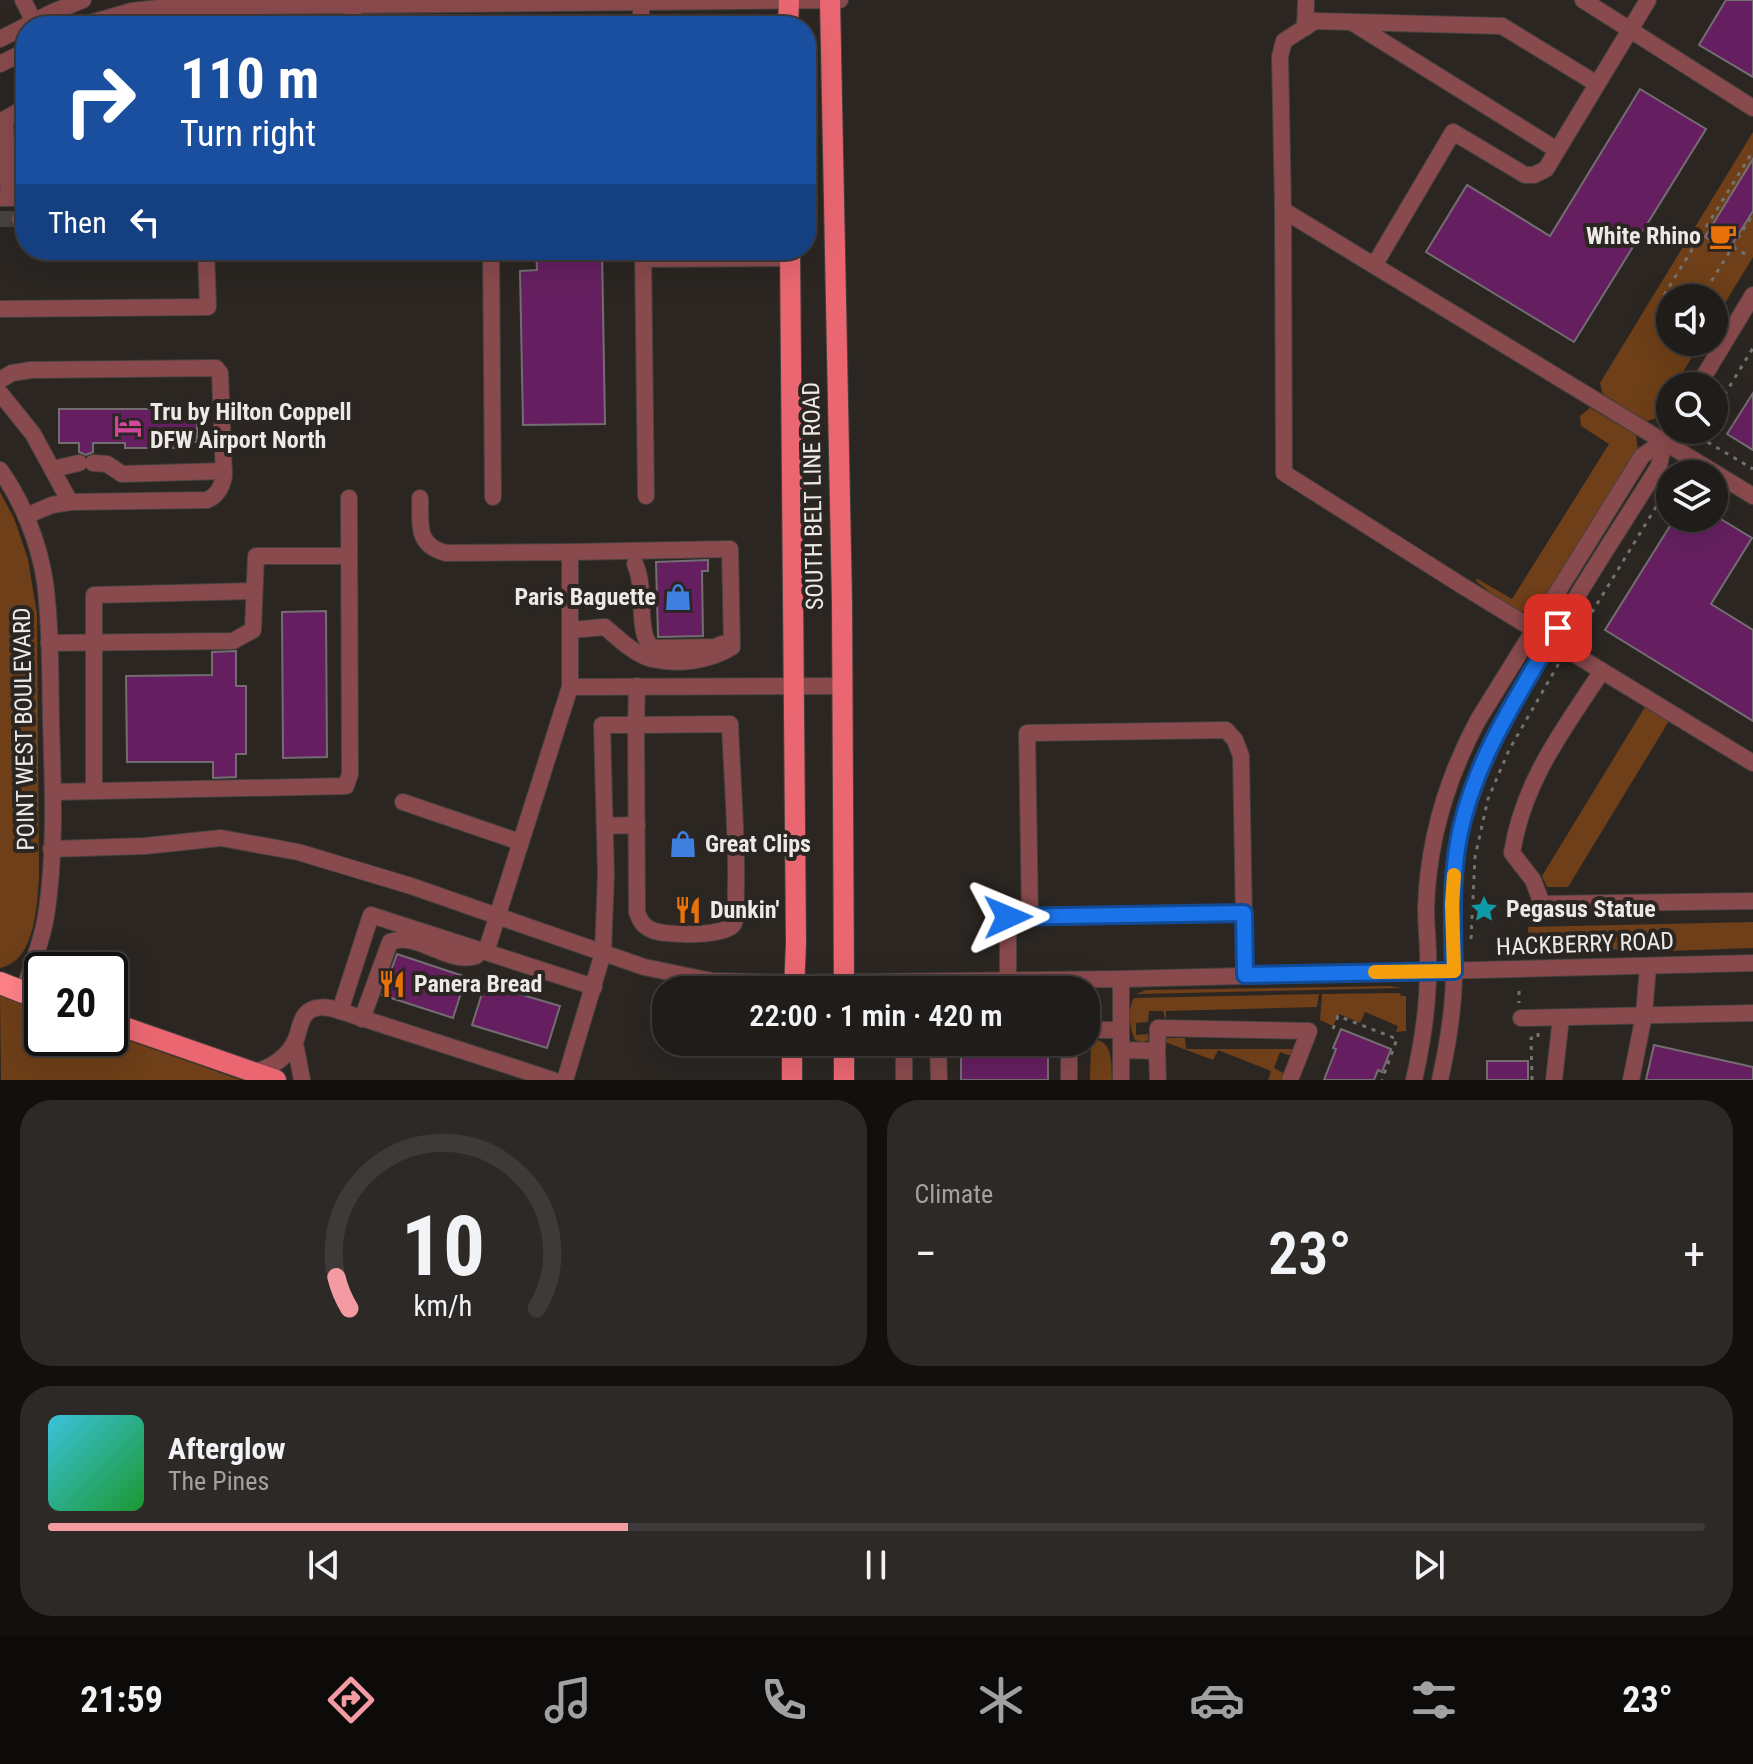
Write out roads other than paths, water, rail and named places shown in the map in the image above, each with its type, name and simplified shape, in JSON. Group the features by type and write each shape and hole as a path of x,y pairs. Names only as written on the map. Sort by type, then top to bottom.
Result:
{"highway":[{"path":"0,983 24,992"}],"main road":[{"name":"SOUTH BELT LINE ROAD","path":"830,0 844,976"},
{"name":"SOUTH BELT LINE ROAD","path":"790,260 794,976"},
{"path":"128,1028 276,1080"},
{"path":"792,1056 792,1080"},
{"path":"844,1056 844,1080"}],"street":[{"path":"51,16 83,0"},
{"path":"115,16 167,7 353,2 840,0"},
{"path":"1305,28 1306,0"},
{"path":"1583,0 1753,108"},
{"path":"1375,264 1453,132 1525,175 1534,175 1546,169 1648,0"},
{"path":"1597,84 1502,26 1315,21 1284,41 1280,56 1284,473 1753,763"},
{"path":"1352,22 1557,150"},
{"path":"3,122 4,198"},
{"path":"1283,210 1656,430"},
{"path":"0,309 208,307 206,260"},
{"path":"491,260 493,497"},
{"path":"643,260 646,496"},
{"path":"1706,372 1753,295"},
{"path":"0,380 12,373 31,370 219,369 224,471 219,491 207,500 70,502 52,505 26,516"},
{"path":"0,393 33,434 70,502"},
{"path":"1414,1080 1420,1055 1428,971 1426,909 1429,874 1443,800 1458,759 1478,720 1642,456 1657,444"},
{"path":"1440,1080 1450,1035 1454,971 1452,904 1457,849 1478,774 1551,639 1659,466 1665,444"},
{"path":"1678,444 1753,496"},
{"path":"53,469 86,463 107,464 122,474 224,471"},
{"name":"POINT WEST BOULEVARD","path":"0,470 26,516 45,581 53,792 46,918 40,952"},
{"path":"53,792 346,786 350,774 349,498"},
{"path":"420,498 422,537 432,549 446,553 570,552 635,557 730,549 732,647 720,654 699,661 650,659 605,627 571,630"},
{"path":"362,1019 390,942 400,939 410,941 464,959 483,952 570,687 570,552"},
{"path":"49,643 233,641 253,630 256,556 349,556"},
{"path":"635,557 641,577 644,635 652,648 715,647 732,640"},
{"path":"635,557 637,651"},
{"path":"94,791 94,595 254,591"},
{"path":"1602,671 1559,735 1527,794 1515,834 1512,853 1533,880 1542,904 1753,901"},
{"path":"565,1080 603,953 606,887 602,725 636,725 730,724 736,875 733,927 718,933 661,933 642,924 637,912 636,725 637,686"},
{"path":"570,687 842,686"},
{"path":"1030,917 1027,733 1226,730 1235,740 1241,756 1245,975"},
{"path":"403,802 520,842"},
{"path":"605,826 637,825"},
{"name":"HACKBERRY ROAD","path":"51,849 145,846 221,838 298,852 411,886 644,967 688,976"},
{"path":"1006,976 1008,917 1244,913"},
{"path":"340,1011 371,915 594,987"},
{"name":"HACKBERRY ROAD","path":"1100,980 1753,963"},
{"path":"1631,1080 1642,1063 1648,966"},
{"path":"1121,979 1121,1080"},
{"path":"253,1072 273,1066 295,1043 305,1015 320,1007 553,1080"},
{"path":"1521,1018 1753,1013"},
{"path":"1554,1080 1561,1018"},
{"path":"1158,1080 1158,1028 1309,1031 1290,1080"},
{"path":"1100,1030 1121,1030"},
{"path":"295,1043 302,1080"},
{"path":"1121,1050 1157,1051"},
{"path":"904,1056 904,1080"},
{"path":"938,1056 939,1080"},
{"path":"1069,1056 1069,1080"}],"tunnel":[{"path":"0,219 16,219"}],"place":[{"name":"White Rhino","path":"1723,236"},
{"name":"Tru by Hilton Coppell DFW Airport North","path":"128,426"},
{"name":"Paris Baguette","path":"678,597"},
{"name":"Great Clips","path":"683,844"},
{"name":"Pegasus Statue","path":"1484,909"},
{"name":"Dunkin'","path":"688,910"},
{"name":"Panera Bread","path":"392,984"}]}
